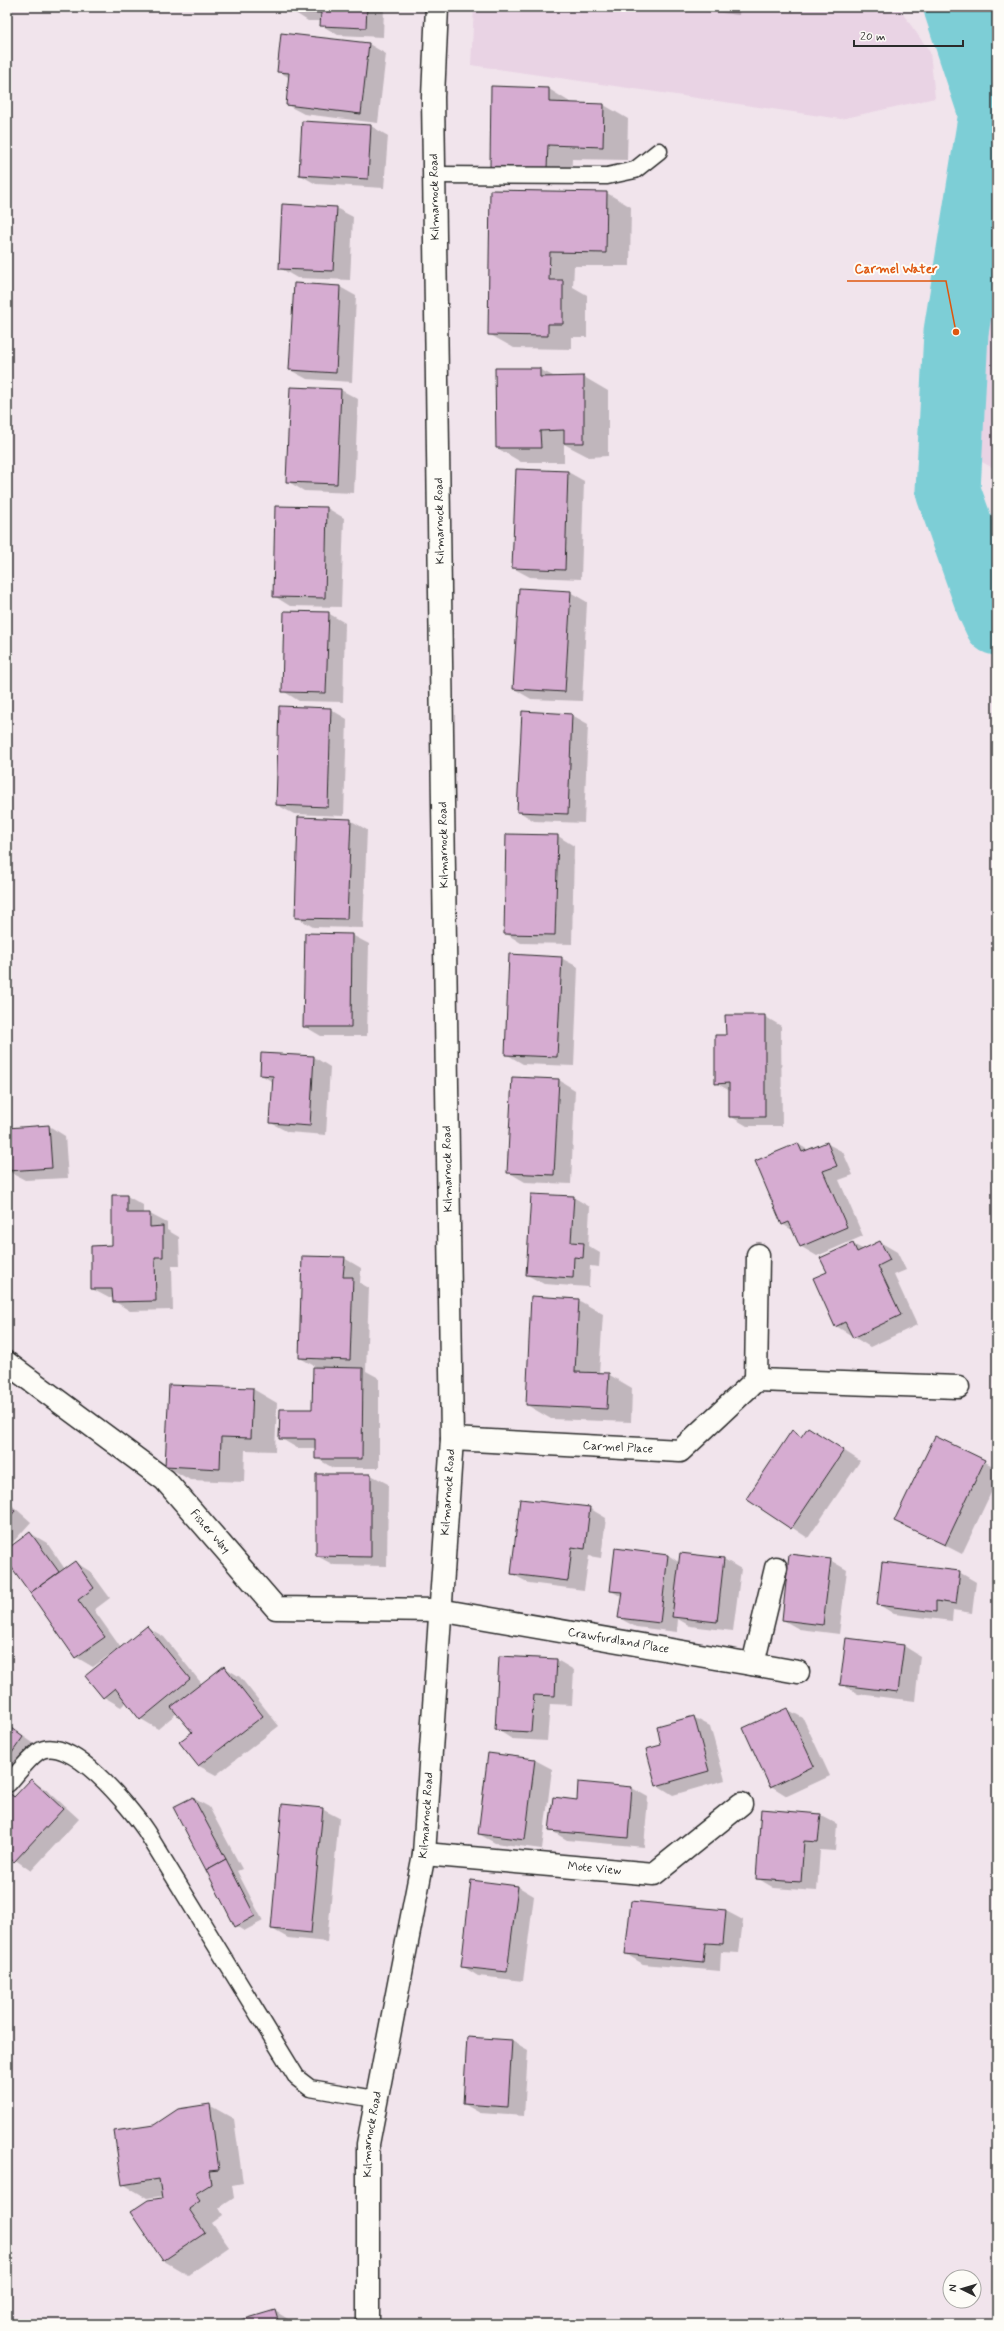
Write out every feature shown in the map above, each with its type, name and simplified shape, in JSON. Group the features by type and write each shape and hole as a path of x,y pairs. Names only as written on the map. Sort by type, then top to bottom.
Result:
{"main road":[{"name":"Kilmarnock Road","path":"368,2324 368,2144 375,2099 424,1854 439,1610 452,1439 433,97 437,7"},
{"path":"758,1255 756,1380 958,1387"},
{"name":"Fisher Way","path":"7,1363 165,1480 276,1608 439,1610"},
{"name":"Carmel Place","path":"452,1439 680,1451 756,1380"},
{"path":"754,1664 776,1568"},
{"name":"Crawfurdland Place","path":"439,1610 798,1672"},
{"name":"Mote View","path":"424,1854 654,1874 741,1804"}],"lane":[{"path":"435,175 607,176 635,170 659,151"},
{"path":"8,1784 39,1752 53,1749 67,1753 106,1783 120,1796 146,1831 297,2078 310,2088 375,2099"}],"shaded area":[{"path":"474,7 898,7 930,52 935,98 841,119 471,65"},
{"path":"959,7 997,7 997,76"},
{"path":"997,286 997,470 963,452"}],"building":[{"path":"291,7 367,7 366,28 320,26 321,13 291,12"},
{"path":"281,33 369,43 361,114 286,105 289,73 277,72"},
{"path":"491,86 549,88 549,102 604,104 603,147 548,145 547,168 490,167"},
{"path":"302,121 371,125 368,179 299,175"},
{"path":"490,190 607,192 606,253 550,252 549,280 563,280 563,324 548,324 548,336 488,335"},
{"path":"282,204 337,207 333,271 279,269"},
{"path":"294,283 340,286 336,373 289,370"},
{"path":"495,368 540,368 540,377 584,376 584,443 564,443 564,430 540,431 541,448 496,448"},
{"path":"290,387 341,389 337,484 286,482"},
{"path":"516,469 568,471 565,570 512,568"},
{"path":"275,506 327,507 325,598 273,597"},
{"path":"519,588 571,591 565,692 513,689"},
{"path":"284,611 329,612 326,693 282,692"},
{"path":"279,706 331,708 328,807 276,805"},
{"path":"522,711 572,714 568,814 517,812"},
{"path":"298,817 351,819 347,919 295,918"},
{"path":"506,834 558,835 555,935 504,934"},
{"path":"305,933 352,934 351,1027 303,1027"},
{"path":"509,954 562,957 557,1057 505,1055"},
{"path":"725,1015 765,1015 765,1117 729,1117 729,1083 715,1084 715,1035 726,1035"},
{"path":"261,1053 314,1056 310,1126 270,1123 273,1076 260,1075"},
{"path":"512,1077 559,1079 554,1175 507,1173"},
{"path":"49,1125 52,1168 7,1171 7,1128"},
{"path":"827,1142 837,1166 823,1171 847,1227 800,1247 789,1222 782,1225 755,1161 798,1143 802,1152"},
{"path":"531,1194 574,1196 571,1242 584,1243 583,1258 574,1257 573,1278 526,1275"},
{"path":"112,1195 127,1195 127,1213 150,1213 150,1227 163,1226 163,1257 155,1257 156,1301 113,1302 112,1289 91,1289 91,1246 112,1245"},
{"path":"880,1241 890,1260 878,1266 901,1315 853,1338 845,1322 835,1327 813,1278 827,1272 820,1258 853,1243 857,1252"},
{"path":"302,1256 345,1257 343,1277 353,1277 350,1360 299,1358"},
{"path":"531,1296 579,1299 575,1372 609,1373 607,1409 526,1405"},
{"path":"313,1367 363,1368 362,1459 315,1459 315,1439 279,1439 280,1409 312,1409"},
{"path":"169,1385 253,1388 251,1438 221,1437 220,1469 165,1466"},
{"path":"808,1427 844,1450 791,1529 746,1499 792,1430 801,1437"},
{"path":"935,1436 985,1460 945,1545 894,1521"},
{"path":"316,1474 371,1474 371,1557 316,1556"},
{"path":"520,1499 590,1507 585,1549 572,1547 568,1581 511,1574"},
{"path":"7,1505 15,1511 7,1520"},
{"path":"30,1532 59,1572 30,1593 7,1561 7,1549"},
{"path":"615,1548 668,1555 660,1623 618,1618 622,1592 610,1591"},
{"path":"680,1553 724,1558 717,1622 672,1617"},
{"path":"789,1554 831,1559 823,1625 782,1620"},
{"path":"75,1561 94,1588 78,1600 105,1637 75,1658 30,1593"},
{"path":"882,1562 960,1571 956,1604 936,1601 936,1612 877,1605"},
{"path":"147,1626 190,1679 140,1720 115,1688 103,1698 85,1676"},
{"path":"846,1638 904,1645 898,1692 840,1685"},
{"path":"499,1656 557,1659 555,1696 534,1695 531,1732 495,1730"},
{"path":"224,1666 263,1716 198,1766 179,1742 192,1732 171,1707"},
{"path":"787,1708 814,1766 770,1787 743,1728"},
{"path":"694,1716 709,1771 656,1786 646,1749 661,1745 657,1726"},
{"path":"7,1725 23,1737 7,1760"},
{"path":"488,1753 535,1759 525,1840 478,1834"},
{"path":"31,1779 63,1809 14,1862 7,1856 7,1791 14,1797"},
{"path":"578,1782 632,1787 628,1838 549,1831 553,1797 577,1800"},
{"path":"193,1797 226,1859 206,1870 173,1807"},
{"path":"282,1804 323,1808 311,1933 271,1929"},
{"path":"761,1809 821,1814 818,1842 804,1841 801,1882 756,1879"},
{"path":"226,1859 255,1916 235,1927 206,1870"},
{"path":"471,1880 518,1886 507,1972 461,1967"},
{"path":"631,1901 726,1910 723,1944 705,1943 703,1962 625,1954"},
{"path":"467,2037 512,2040 508,2107 463,2104"},
{"path":"210,2104 219,2170 209,2171 211,2184 195,2194 200,2201 189,2209 205,2233 163,2261 130,2212 148,2200 162,2198 159,2179 122,2185 114,2131 154,2125 178,2109"},
{"path":"275,2310 279,2324 228,2324"}],"waterway":[{"path":"956,7 991,113 956,332 948,491 988,604 997,623"}],"place":[{"name":"Carmel Water","path":"956,332"}]}
